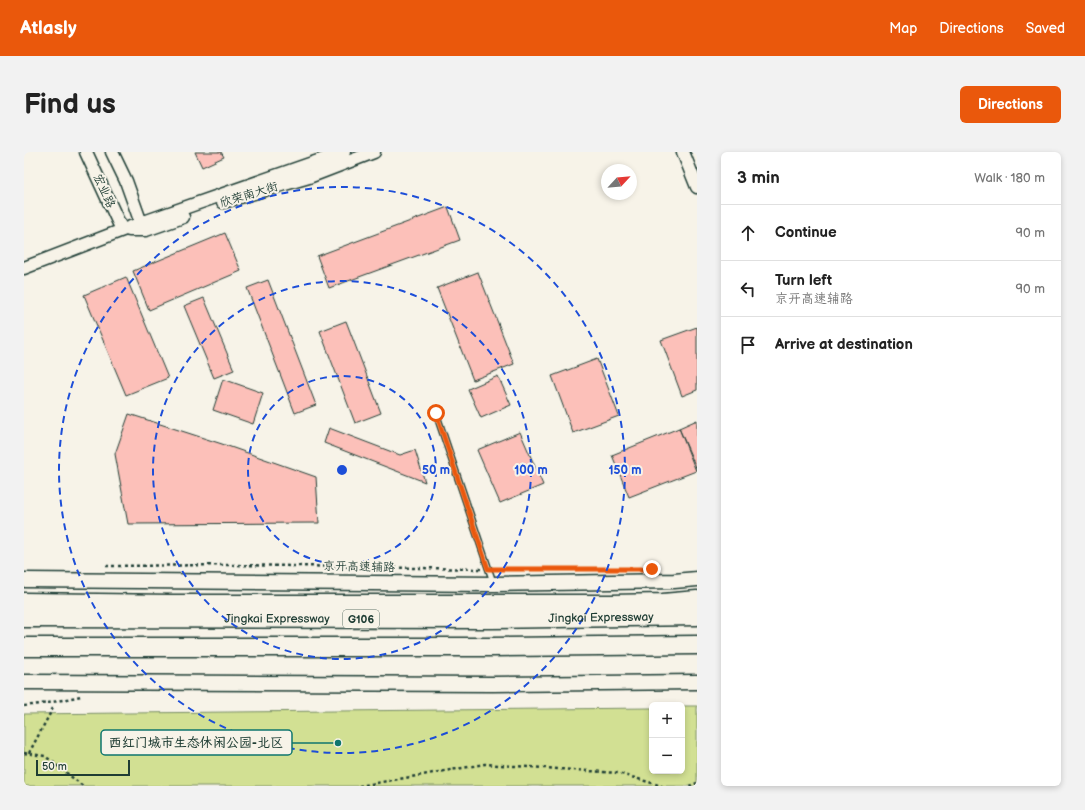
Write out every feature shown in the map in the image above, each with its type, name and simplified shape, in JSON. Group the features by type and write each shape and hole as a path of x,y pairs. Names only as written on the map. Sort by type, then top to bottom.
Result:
{"highway":[{"path":"24,602 171,604 611,604 663,603 697,600"},
{"name":"Jingkai Expressway","path":"24,618 491,619 697,616"},
{"path":"24,647 499,647 697,645"}],"main road":[{"name":"京开高速辅路","path":"24,580 493,584 674,581 697,579"},
{"path":"24,682 493,684 697,682"}],"street":[{"name":"宏业路","path":"86,152 122,230"},
{"name":"宏业路","path":"112,152 126,182 143,226"},
{"name":"欣荣南大街","path":"143,226 344,152"},
{"name":"欣荣南大街","path":"24,268 122,230 143,226 309,177 374,152"},
{"path":"683,152 697,187"}],"lane":[{"path":"436,413 493,584"}],"path":[{"name":"京开高速辅路","path":"104,566 233,565 488,569"},
{"path":"30,753 53,708"},
{"path":"24,753 45,756 83,786"},
{"path":"359,786 485,764 618,773 662,786"},
{"path":"689,786 697,783"}],"green space":[{"path":"685,706 697,706 697,786 24,786 24,714 649,708 649,774 685,774"}],"building":[{"path":"195,152 221,152 224,157 202,167"},
{"path":"448,207 460,240 329,288 317,256"},
{"path":"225,233 241,271 149,310 133,271"},
{"path":"478,272 514,364 473,380 437,288"},
{"path":"126,277 168,378 126,395 84,295"},
{"path":"268,280 316,405 295,413 247,288"},
{"path":"204,298 234,370 214,378 184,306"},
{"path":"346,321 381,413 355,423 320,331"},
{"path":"697,327 697,390 682,396 661,340"},
{"path":"597,359 619,416 573,433 552,376"},
{"path":"498,376 511,405 481,418 468,389"},
{"path":"223,379 263,393 253,424 213,410"},
{"path":"129,414 222,444 316,477 319,523 128,524 115,454"},
{"path":"697,420 697,470 679,428"},
{"path":"329,428 400,455 415,450 425,482 324,443"},
{"path":"679,428 696,471 629,497 612,455"},
{"path":"520,432 543,485 500,503 477,450"}],"place":[{"name":"西红门城市生态休闲公园-北区","path":"338,743"}],"route":[{"path":"436,413 488,569 652,569"}]}
